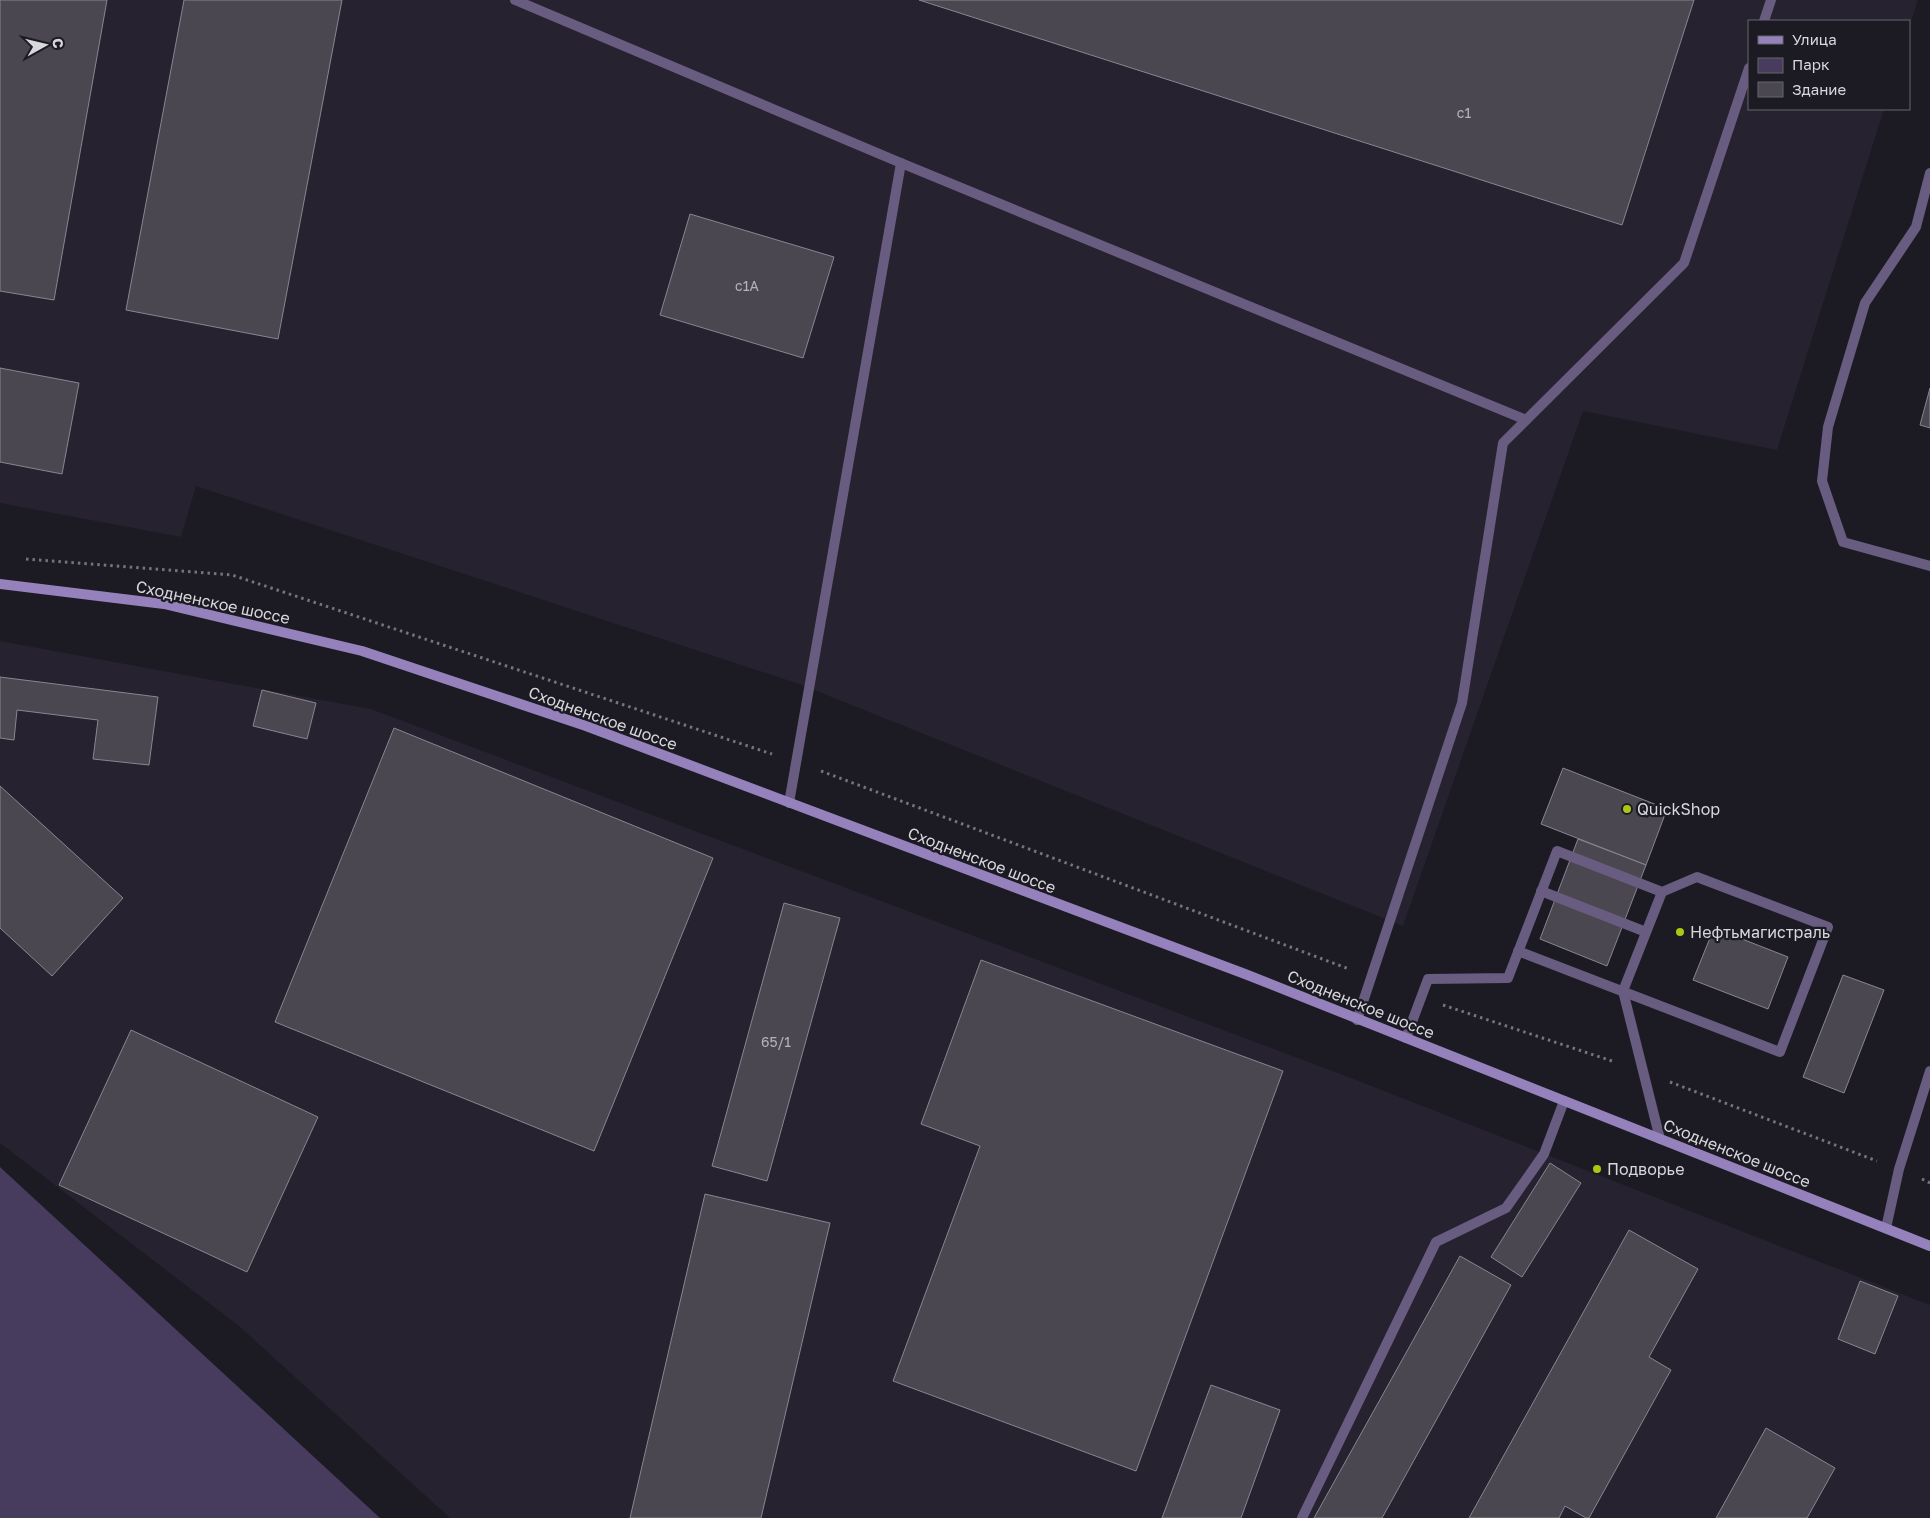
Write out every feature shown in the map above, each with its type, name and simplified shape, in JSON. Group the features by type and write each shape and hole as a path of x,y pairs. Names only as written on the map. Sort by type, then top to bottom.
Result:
{"main road":[{"name":"Сходненское шоссе","path":"0,584 164,604 362,651 586,726 1245,974 1930,1246"}],"lane":[{"path":"515,0 901,163 1526,420"},
{"path":"1764,20 1771,0"},
{"path":"1357,1020 1462,703 1503,443 1684,263 1748,71"},
{"path":"788,803 901,163"},
{"path":"1930,173 1916,227 1866,303 1828,426 1822,481 1842,542 1930,566"},
{"path":"1406,1038 1428,979 1508,978 1557,851 1662,892"},
{"path":"1518,951 1623,992 1780,1052 1828,927 1696,876 1662,892 1623,992 1660,1139"},
{"path":"1541,891 1646,932"},
{"path":"1886,1228 1899,1169 1930,1071"},
{"path":"1302,1518 1436,1242 1506,1208 1544,1154 1564,1101"}],"path":[{"path":"19,559 232,575 796,762 1371,977"},
{"path":"1420,998 1643,1071 1899,1169 1930,1183"}],"shaded area":[{"path":"0,0 1918,0 1910,25 1910,20 1748,20 1748,110 1884,110 1777,450 1583,411 1403,926 799,684 196,486 181,537 0,503"},
{"path":"0,641 371,709 1351,1078 1930,1305 1930,1518 450,1518 239,1326 0,1143"}],"green space":[{"path":"0,1167 380,1518 0,1518"}],"building":[{"path":"0,0 107,0 54,300 0,291"},
{"path":"184,0 342,0 278,339 126,310"},
{"path":"919,0 1694,0 1622,225"},
{"path":"690,214 834,257 803,358 660,315"},
{"path":"0,368 79,383 62,474 0,462"},
{"path":"1930,388 1930,428 1920,425"},
{"path":"0,677 158,697 149,765 93,759 98,720 17,710 14,740 0,738"},
{"path":"262,690 316,703 307,739 253,726"},
{"path":"394,728 713,858 594,1151 275,1022"},
{"path":"1563,768 1667,809 1646,865 1541,824"},
{"path":"0,786 123,898 52,976 0,928"},
{"path":"1578,839 1646,865 1607,966 1540,939"},
{"path":"784,903 840,918 767,1181 712,1166"},
{"path":"1714,928 1788,957 1768,1009 1693,980"},
{"path":"981,960 1283,1071 1136,1471 893,1381 980,1146 921,1124"},
{"path":"1843,975 1884,990 1844,1093 1803,1077"},
{"path":"131,1030 318,1117 247,1272 59,1185"},
{"path":"1550,1163 1581,1183 1522,1277 1491,1257"},
{"path":"705,1194 830,1223 761,1518 630,1518"},
{"path":"1629,1230 1698,1269 1649,1357 1671,1370 1589,1518 1565,1506 1559,1518 1469,1518"},
{"path":"1460,1256 1511,1285 1382,1518 1314,1518"},
{"path":"1860,1281 1898,1296 1875,1354 1838,1339"},
{"path":"1211,1385 1280,1410 1241,1518 1162,1518"},
{"path":"1766,1428 1835,1468 1807,1518 1716,1518"}],"place":[{"name":"QuickShop","path":"1627,809"},
{"name":"Нефтьмагистраль","path":"1680,932"},
{"name":"Подворье","path":"1597,1169"}]}
